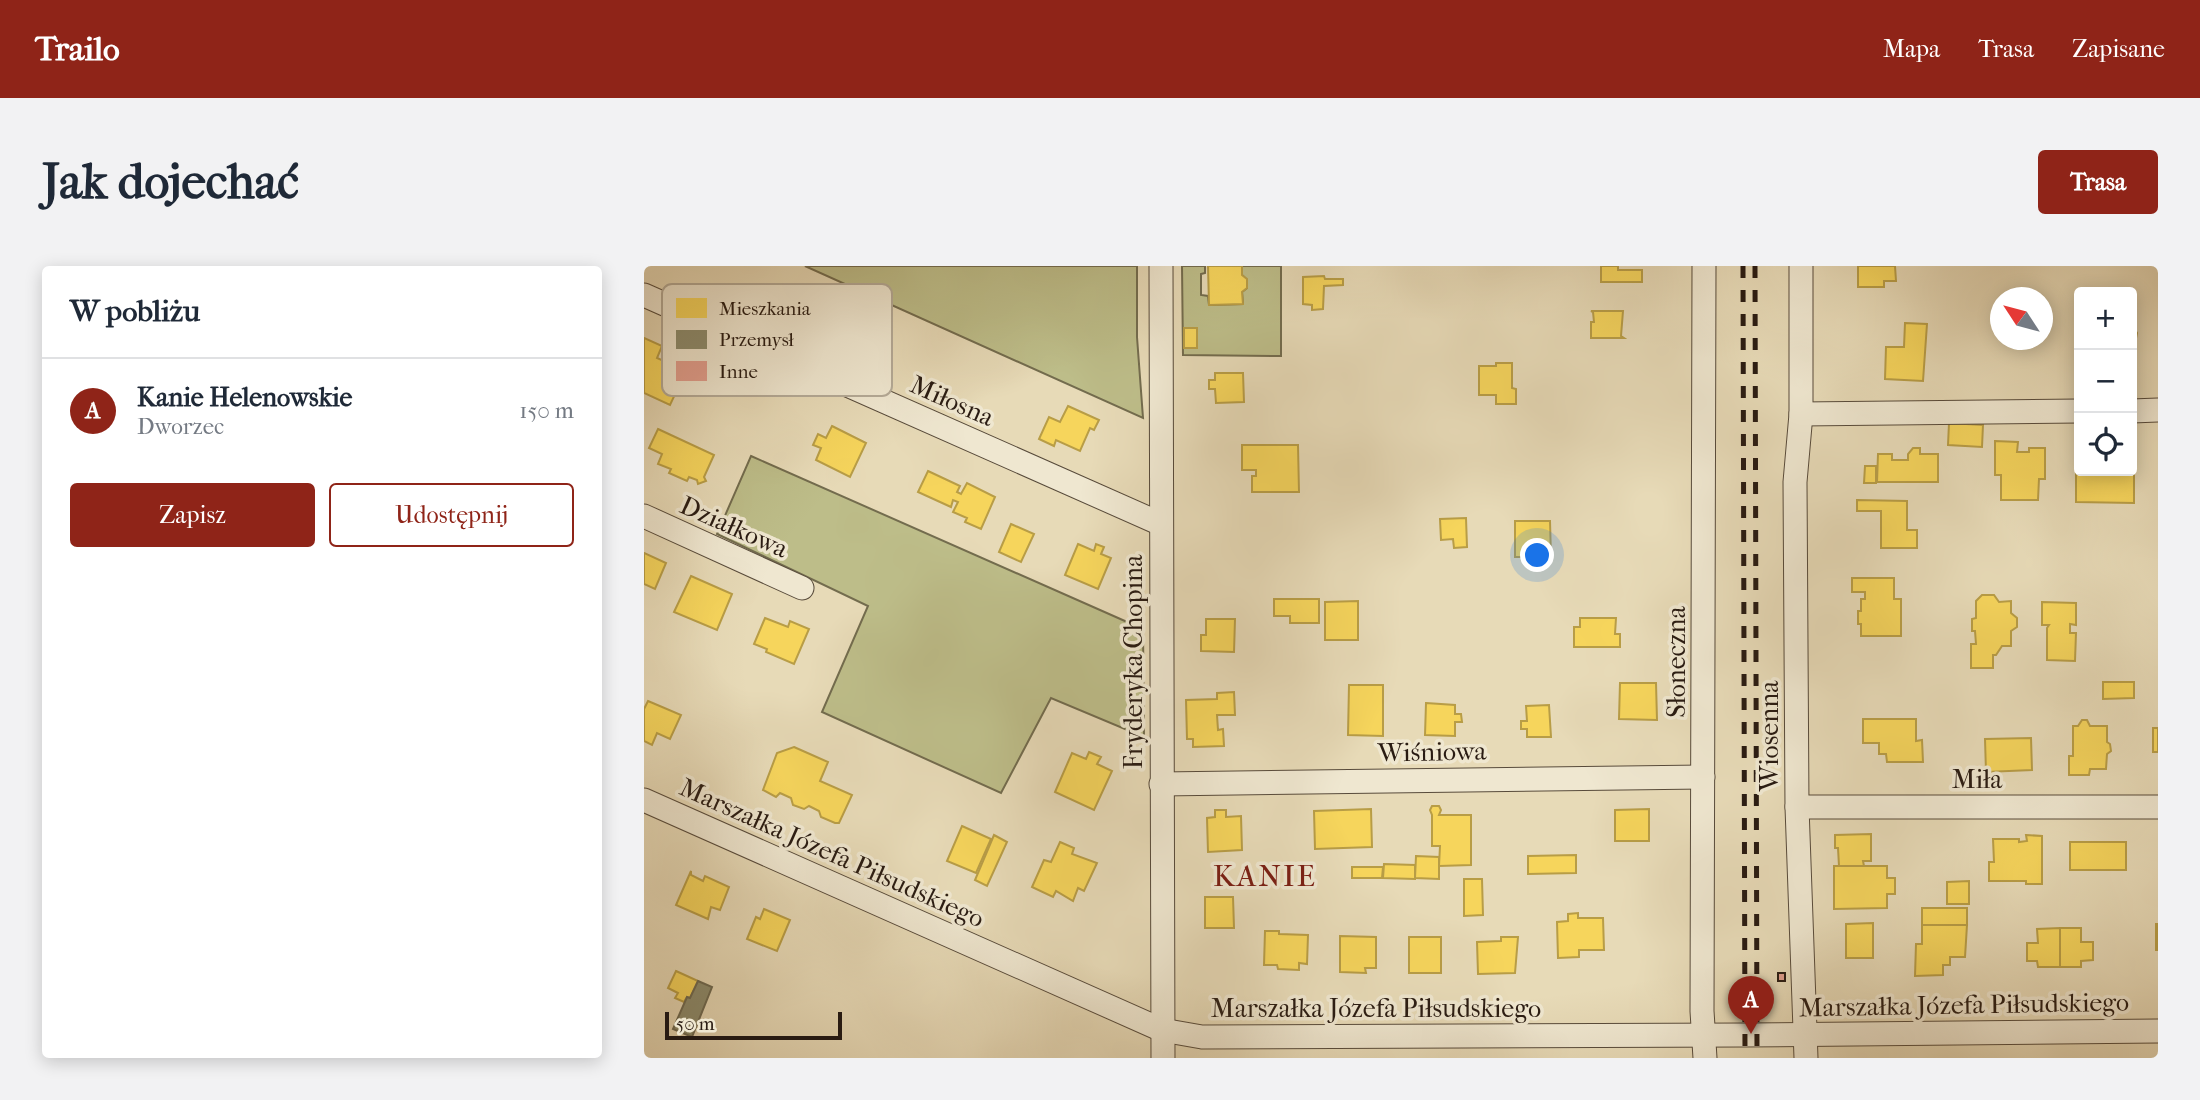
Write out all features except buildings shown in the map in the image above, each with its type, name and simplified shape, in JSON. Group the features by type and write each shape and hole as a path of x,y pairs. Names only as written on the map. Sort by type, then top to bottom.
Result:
{"street":[{"name":"Fryderyka Chopina","path":"1161,266 1163,1058"},
{"name":"Słoneczna","path":"1704,266 1705,1058"},
{"name":"Wiosenna","path":"1801,266 1801,414 1795,482 1797,807 1806,1058"},
{"name":"Miłosna","path":"644,295 662,303"},
{"name":"Miłosna","path":"872,396 1161,524"},
{"path":"1801,414 2074,411"},
{"path":"2137,411 2158,411"},
{"name":"Działkowa","path":"644,516 802,588"},
{"name":"Wiśniowa","path":"1161,784 1703,776"},
{"name":"Marszałka Józefa Piłsudskiego","path":"644,800 1162,1030 1202,1037 2158,1031"},
{"name":"Miła","path":"1797,807 2158,807"}],"green space":[{"path":"805,266 1137,266 1137,337 1143,418 892,305 892,284 845,284"},
{"path":"1182,266 1205,266 1205,273 1201,274 1201,295 1208,296 1209,305 1243,304 1242,292 1247,288 1247,280 1242,275 1242,266 1281,266 1281,356 1183,355"},
{"path":"751,456 1143,629 1144,737 1051,698 1001,793 822,712 868,606 717,534"}],"railway":[{"path":"1743,266 1745,1058"},
{"path":"1755,266 1757,1058"}],"place":[{"name":"Kanie Helenowskie","path":"1751,1034"}],"district":[{"name":"KANIE","path":"1265,876"}]}
